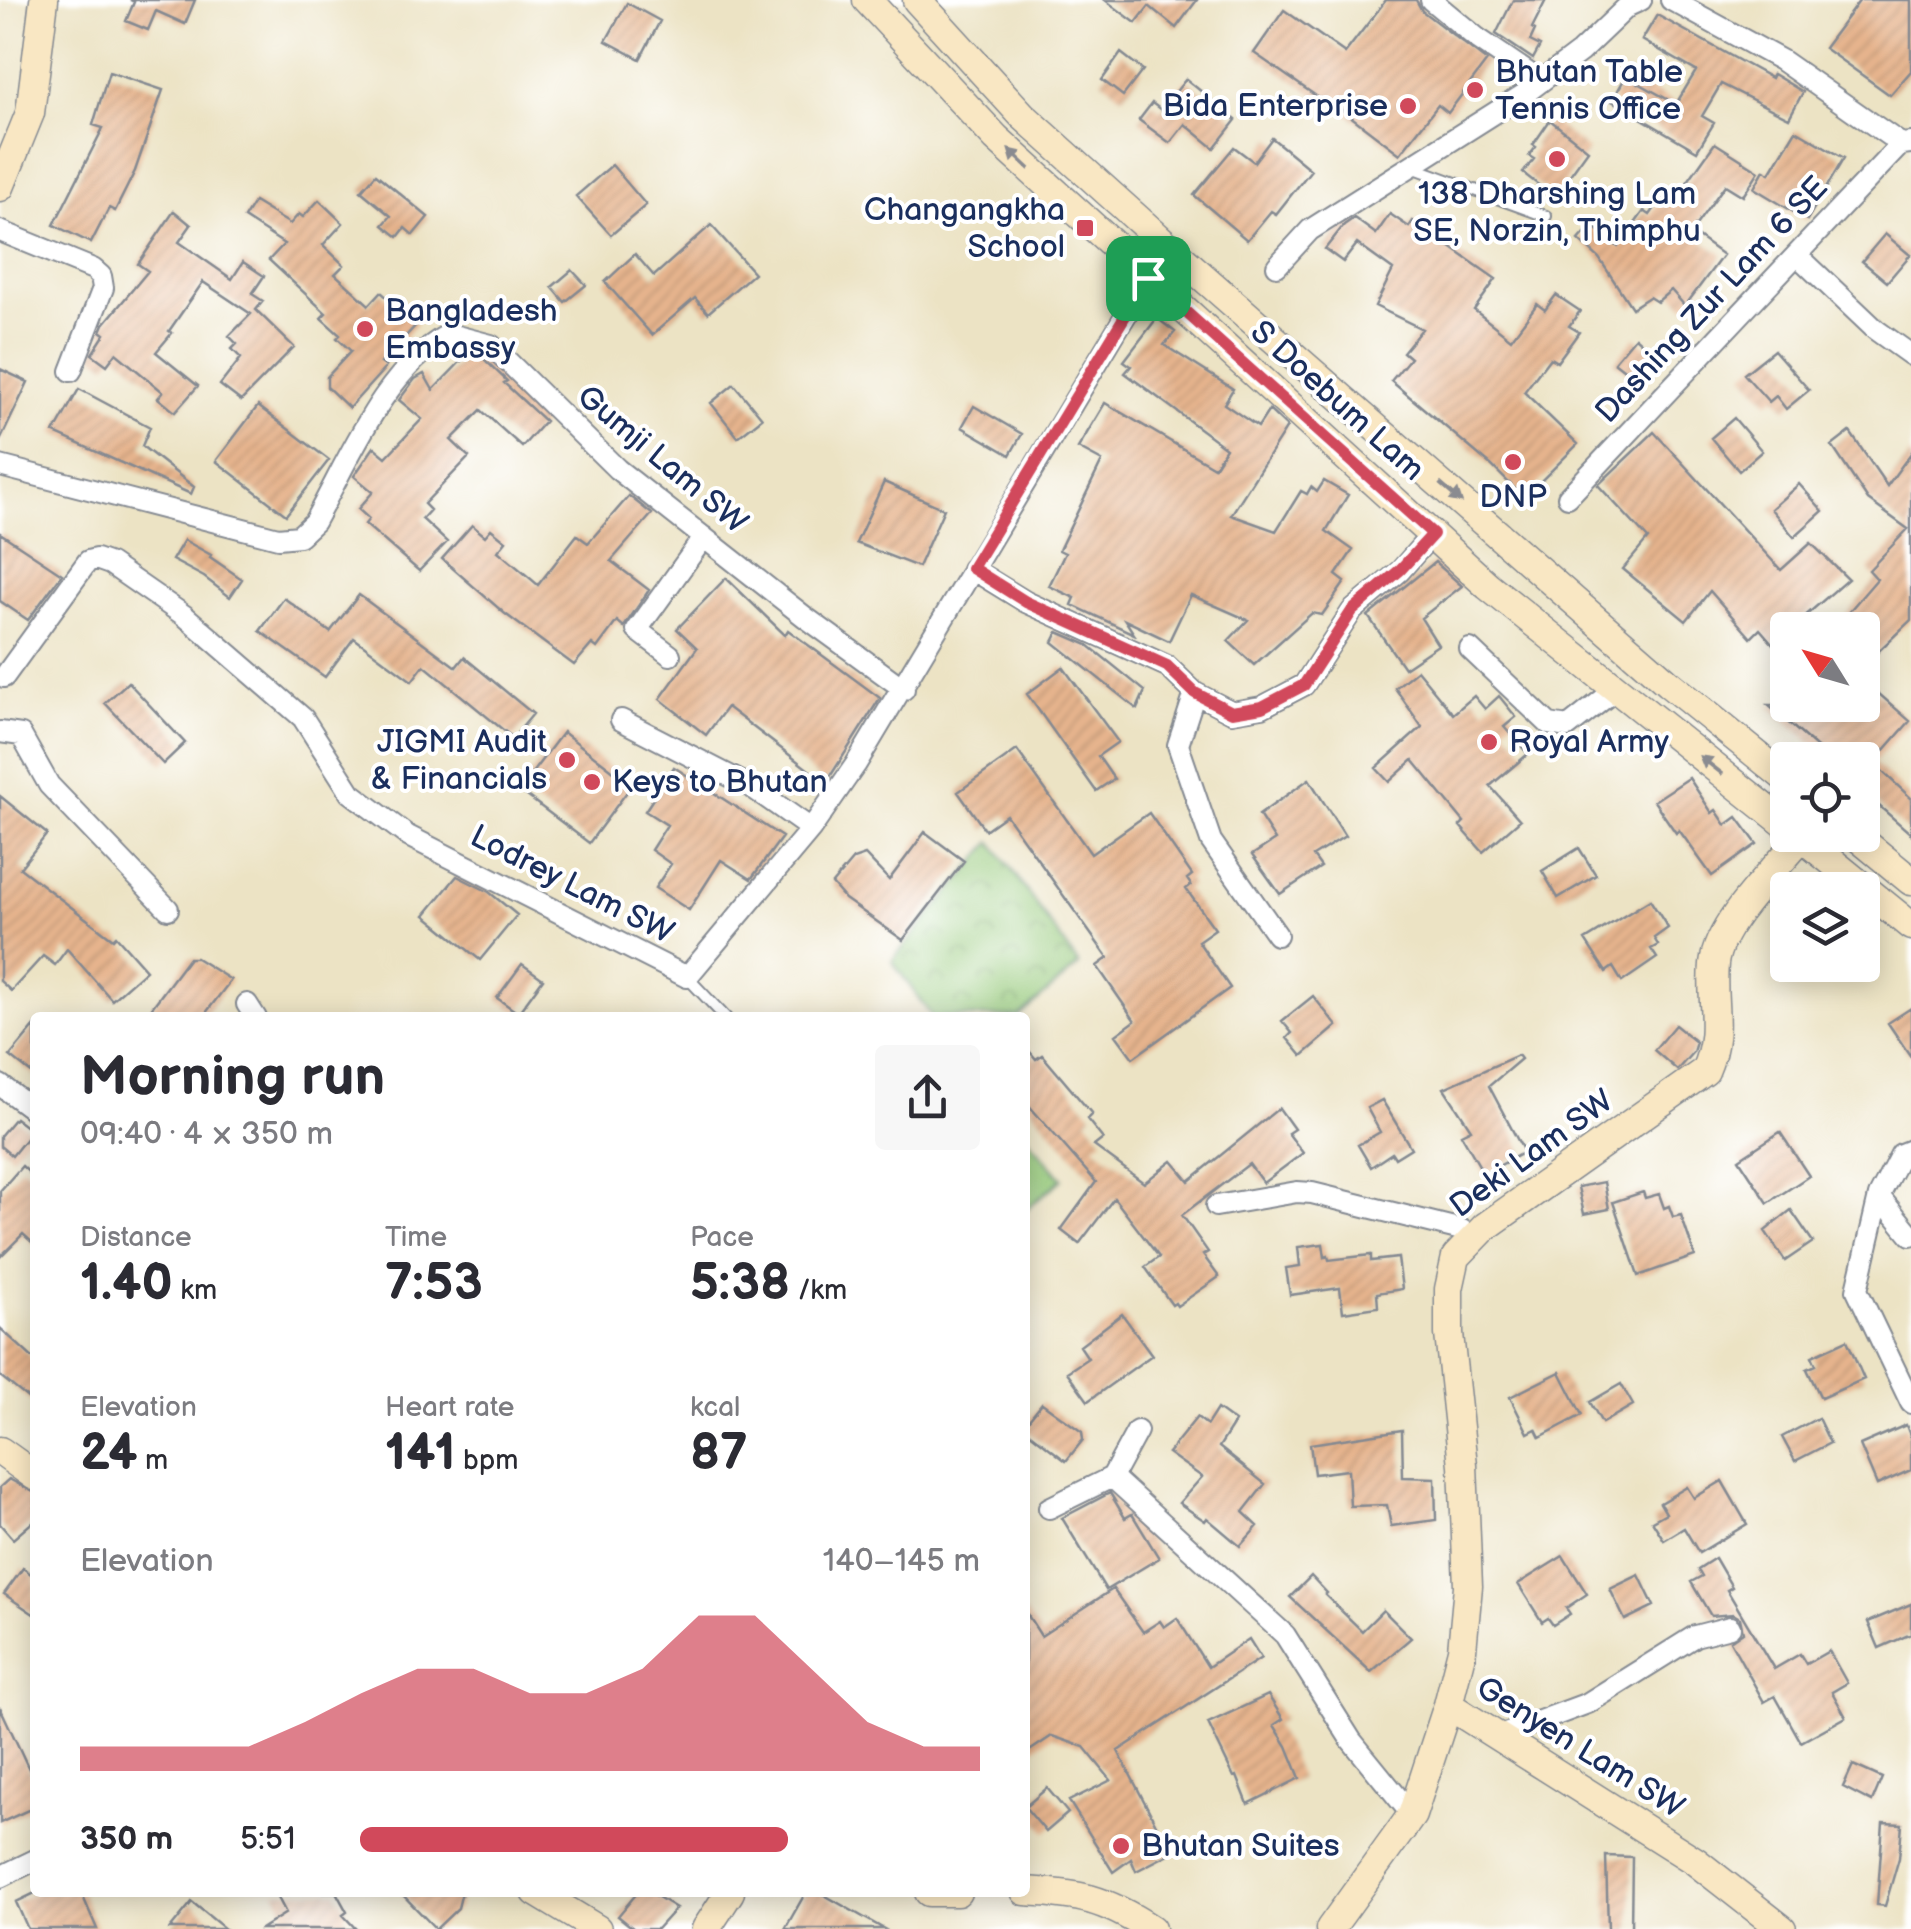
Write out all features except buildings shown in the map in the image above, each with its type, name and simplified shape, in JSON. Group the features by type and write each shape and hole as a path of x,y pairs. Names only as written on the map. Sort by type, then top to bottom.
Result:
{"main road":[{"path":"0,187 30,113 44,0"},
{"name":"S Doebum Lam","path":"867,0 996,138 1488,586 1770,812"},
{"name":"S Doebum Lam","path":"916,0 1022,115 1172,250 1668,682 1770,765"},
{"name":"Deki Lam SW","path":"1448,1705 1462,1650 1468,1586 1463,1465 1450,1334 1449,1288 1456,1256 1472,1238 1705,1071 1716,1046 1714,961 1720,942 1782,852"},
{"name":"S Doebum Lam","path":"1819,852 1911,926"},
{"path":"1877,852 1910,878"},
{"path":"0,1450 30,1472"},
{"name":"Genyen Lam SW","path":"1330,1929 1412,1815 1448,1705 1695,1861 1782,1929"},
{"path":"1030,1890 1080,1894 1151,1929"},
{"path":"544,1897 597,1929"},
{"path":"706,1929 727,1897"}],"street":[{"path":"1431,0 1477,38 1540,80"},
{"path":"1277,266 1310,230 1540,80 1580,52 1628,6 1641,0"},
{"path":"1671,0 1781,60 1906,143"},
{"name":"Dashing Zur Lam 6 SE","path":"1568,497 1906,143"},
{"path":"0,231 93,269 101,276 103,288 71,372"},
{"path":"1798,254 1876,330 1911,355"},
{"name":"Lodrey Lam SW","path":"4,677 88,561 96,559 110,564 184,616 304,718 351,792 408,836 687,976 811,829 904,690 1006,499 1148,278"},
{"name":"Gumji Lam SW","path":"0,466 278,538 300,536 314,522 390,386 424,348 449,334 490,345 606,458 904,690"},
{"path":"972,568 1026,602 1167,666 1195,693 1232,712 1262,707 1304,685 1352,611 1400,570 1433,534"},
{"path":"670,655 637,630 704,537"},
{"path":"1470,648 1549,724 1568,727 1616,690"},
{"path":"1195,693 1178,745 1211,841 1278,934"},
{"path":"622,720 753,788 811,829"},
{"path":"10,733 49,785 168,909"},
{"path":"0,1086 30,1107"},
{"path":"1911,1150 1901,1154 1878,1196 1857,1290 1911,1403"},
{"path":"1216,1206 1297,1192 1312,1193 1462,1230 1472,1238"},
{"path":"1878,1196 1911,1234"},
{"path":"1050,1508 1112,1477 1137,1430"},
{"path":"1112,1477 1286,1635 1352,1740 1412,1815"},
{"path":"1497,1737 1588,1703 1695,1636 1730,1627"},
{"path":"0,1876 30,1862"}],"lane":[{"path":"1411,167 1546,216"},
{"path":"687,976 720,1012"}],"green space":[{"path":"992,842 1079,965 1025,1012 928,1012 892,961"},
{"path":"1030,1141 1062,1179 1030,1206"}],"place":[{"name":"Bhutan Table Tennis Office","path":"1475,90"},
{"name":"Bida Enterprise","path":"1408,106"},
{"name":"138 Dharshing Lam SE, Norzin, Thimphu","path":"1557,159"},
{"name":"Changangkha School","path":"1085,228"},
{"name":"Bangladesh Embassy","path":"365,329"},
{"name":"DNP","path":"1513,462"},
{"name":"Royal Army","path":"1489,742"},
{"name":"JIGMI Audit & Financials","path":"567,760"},
{"name":"Keys to Bhutan","path":"592,782"},
{"name":"Bhutan Suites","path":"1121,1846"}],"route":[{"path":"1148,278 1433,534 1400,570 1352,611 1304,685 1262,707 1232,712 1195,693 1167,666 1026,602 972,568 1148,278"}]}
